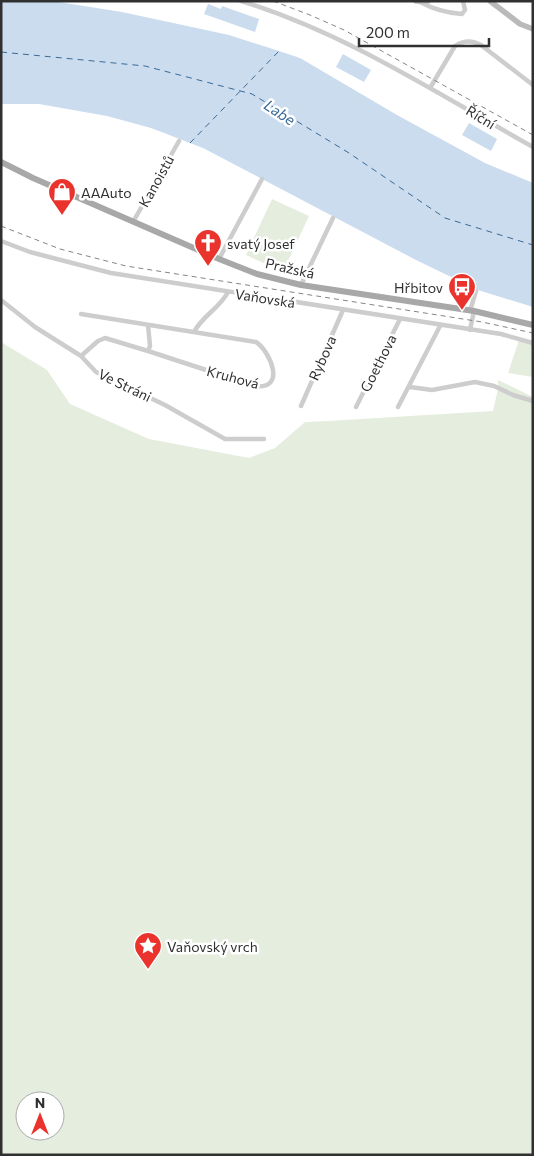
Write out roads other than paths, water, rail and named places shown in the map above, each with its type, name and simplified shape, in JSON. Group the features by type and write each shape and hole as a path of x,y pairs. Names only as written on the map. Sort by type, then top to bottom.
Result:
{"main road":[{"path":"417,1 428,1"},
{"path":"490,1 520,24 533,29"},
{"name":"Pražská","path":"1,162 219,260 257,274 301,285 472,311 533,325"}],"street":[{"name":"Říční","path":"242,1 321,31 430,88 533,147"},
{"path":"417,1 431,8 452,14 462,14 465,10 464,1"},
{"path":"430,88 455,46 473,40 481,44 533,85"},
{"name":"Kanoistů","path":"133,222 179,141"},
{"path":"219,260 262,179"},
{"path":"301,285 333,218"},
{"name":"Vaňovská","path":"1,240 30,252 111,273 400,320 501,334 533,343"},
{"path":"470,330 476,291"},
{"path":"194,332 197,326 223,301 228,292"},
{"name":"Ve Stráni","path":"1,300 35,327 80,356 96,372 165,405 225,439 264,439"},
{"name":"Rybova","path":"301,406 343,310"},
{"name":"Kruhová","path":"80,356 98,341 105,338 255,386 266,385 272,382 274,377 273,369 258,344 250,341 81,314"},
{"name":"Goethova","path":"356,407 400,320"},
{"path":"148,325 150,346 148,351"},
{"path":"398,407 440,326"},
{"path":"410,387 432,390 475,382 494,386 513,395 533,401"}],"water":[{"name":"Labe","path":"1,1 52,1 122,12 229,35 300,58 397,115 485,163 533,183 533,307 478,290 416,260 203,148 151,128 107,116 39,104 1,104"},
{"path":"208,4 221,9 222,6 259,19 255,32 204,14"},
{"path":"343,54 371,70 364,82 336,67"},
{"path":"469,123 497,139 491,151 462,135"}],"railway":[{"path":"273,1 344,30 533,135"},
{"path":"1,226 60,249 126,266 482,322 533,333"}],"place":[{"name":"AAAuto","path":"62,216"},
{"name":"svatý Josef","path":"208,267"},
{"name":"Hřbitov","path":"462,311"},
{"name":"Vaňovský vrch","path":"148,970"}]}
